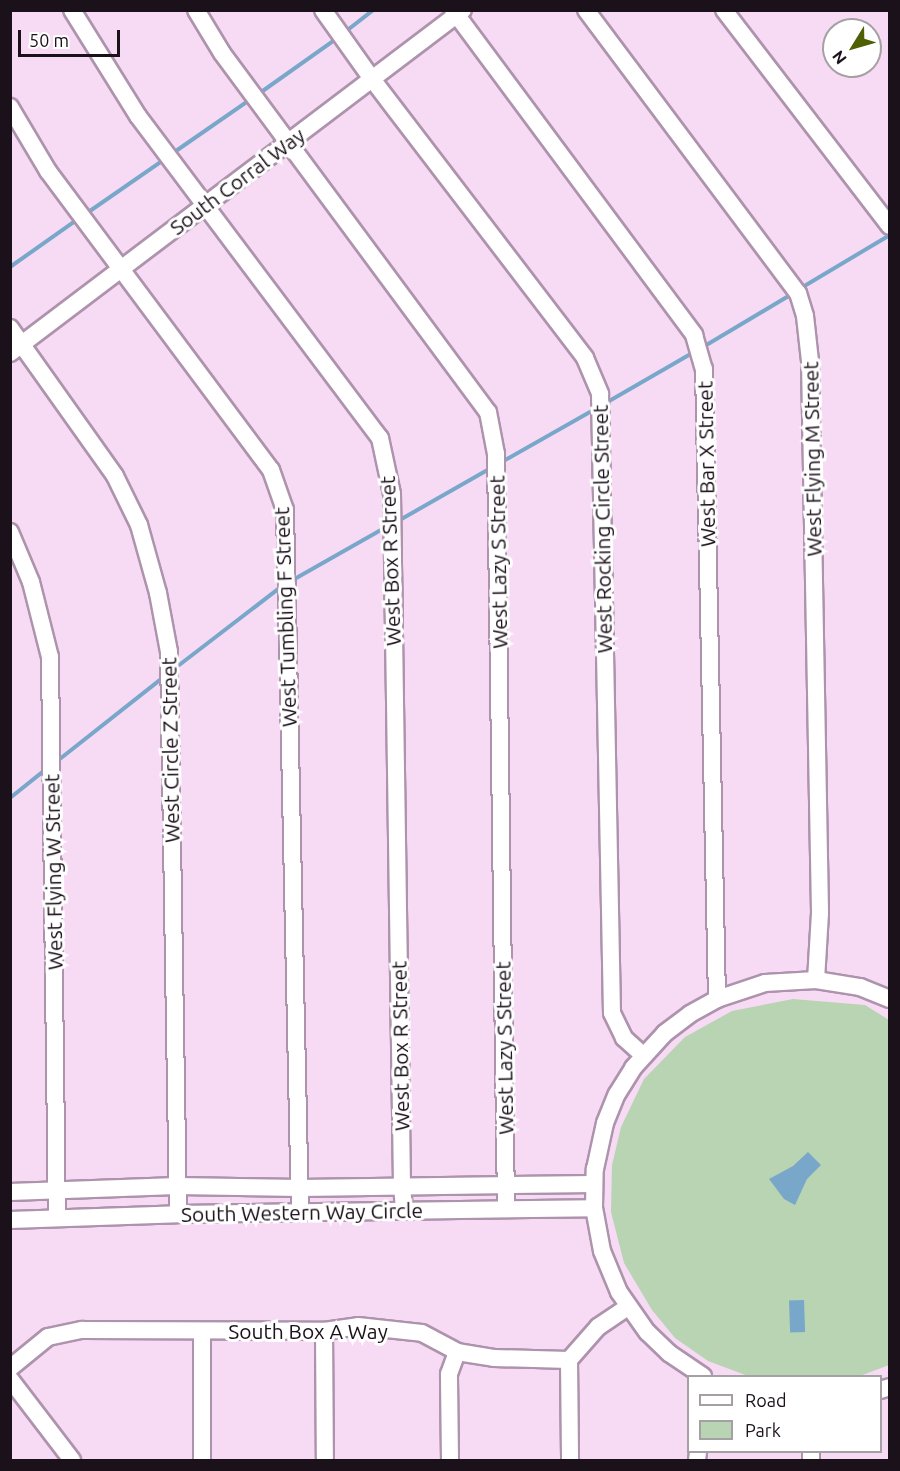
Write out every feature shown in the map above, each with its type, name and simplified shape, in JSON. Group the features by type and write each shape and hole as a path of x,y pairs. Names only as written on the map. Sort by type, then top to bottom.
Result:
{"street":[{"name":"West Box R Street","path":"72,10 138,116 380,438 392,494 404,1211"},
{"name":"West Lazy S Street","path":"196,10 222,53 488,412 496,454 506,1209"},
{"name":"West Rocking Circle Street","path":"323,10 372,79 585,358 600,394 612,1013 624,1038 643,1055"},
{"name":"West Flying M Street","path":"586,10 798,292 805,316 811,373 820,913 816,980"},
{"path":"724,10 890,226"},
{"name":"South Corral Way","path":"16,349 458,12"},
{"name":"West Bar X Street","path":"458,12 694,336 704,369 717,999"},
{"name":"West Tumbling F Street","path":"10,106 48,171 119,270 271,470 285,510 300,1212"},
{"name":"West Circle Z Street","path":"10,328 16,349 115,476 139,525 162,613 169,652 178,1214"},
{"name":"West Flying W Street","path":"10,532 31,582 50,657 57,1218"},
{"path":"700,1375 669,1353 647,1332 628,1307 605,1260 594,1208 594,1184 599,1146 610,1108 643,1055 665,1033 690,1014 717,999 765,983 816,980 860,987 890,999"},
{"name":"South Western Way Circle","path":"10,1192 177,1186 300,1188 594,1184"},
{"name":"South Western Way Circle","path":"10,1220 178,1214 594,1208"},
{"path":"570,1461 569,1360 598,1327 628,1307"},
{"name":"South Box A Way","path":"10,1368 48,1337 82,1330 324,1331 358,1326 422,1333 457,1352 494,1358 569,1360"},
{"path":"324,1331 325,1461"},
{"path":"202,1332 202,1461"},
{"path":"450,1461 450,1374 457,1352"},
{"path":"10,1379 72,1461"}],"green space":[{"path":"793,999 865,1005 889,1020 889,1365 863,1375 745,1375 708,1361 675,1338 652,1310 624,1263 611,1212 612,1165 621,1127 644,1079 685,1037 732,1011"}],"water":[{"path":"808,1152 821,1165 807,1179 795,1205 784,1199 769,1179 793,1166"},
{"path":"804,1300 805,1332 790,1333 789,1301"}],"waterway":[{"path":"345,32 373,10"},
{"path":"257,95 336,39"},
{"path":"173,153 251,99"},
{"path":"87,213 165,159"},
{"path":"10,267 78,219"},
{"path":"801,288 890,235"},
{"path":"703,347 792,294"},
{"path":"604,404 694,352"},
{"path":"500,463 595,409"},
{"path":"398,521 491,468"},
{"path":"291,581 386,527"},
{"path":"174,669 282,586"},
{"path":"56,762 165,676"},
{"path":"10,798 45,770"}]}
